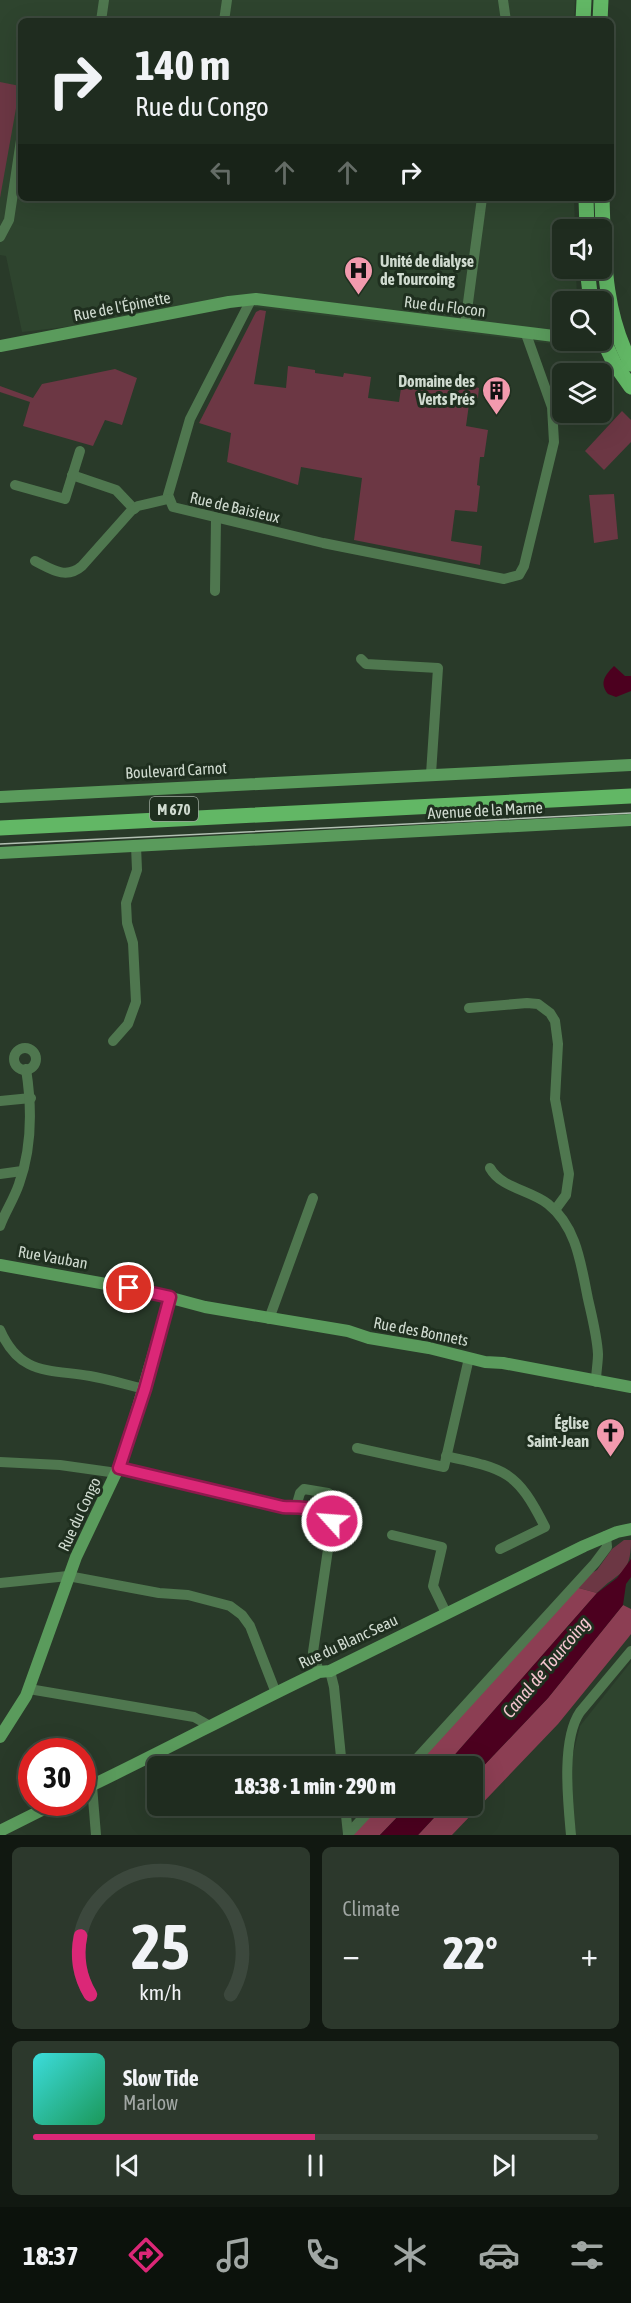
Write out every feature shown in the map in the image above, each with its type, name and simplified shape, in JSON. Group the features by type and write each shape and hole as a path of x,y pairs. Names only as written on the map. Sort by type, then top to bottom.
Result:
{"main road":[{"path":"584,0 584,18"},
{"path":"600,0 600,18"},
{"path":"586,201 586,219"},
{"path":"602,201 605,280 608,300 625,340 631,364"},
{"path":"608,351 631,387"},
{"name":"Avenue de la Marne","path":"346,806 631,786"},
{"name":"Avenue de la Marne","path":"346,806 631,796"},
{"name":"M 670","path":"0,818 346,806"},
{"name":"M 670","path":"0,828 346,806"}],"street":[{"path":"101,18 104,0"},
{"path":"224,18 227,0"},
{"path":"503,0 506,18"},
{"path":"0,237 9,220 18,160"},
{"path":"465,325 482,201"},
{"name":"Rue du Flocon","path":"251,300 552,336"},
{"name":"Rue de l'Épinette","path":"0,346 229,302 251,300"},
{"name":"Rue de Baisieux","path":"251,300 188,426 168,499 177,509 504,579 519,575 524,566 554,442 552,407 526,334"},
{"path":"15,485 65,499 80,451"},
{"path":"72,476 113,488 134,509"},
{"path":"34,561 61,573 73,573 134,509 168,499"},
{"path":"215,591 216,518"},
{"path":"361,659 366,664 438,668 431,774 631,765"},
{"name":"Boulevard Carnot","path":"0,797 431,774"},
{"name":"Avenue de la Marne","path":"136,846 631,820"},
{"path":"0,853 136,846 137,870 126,903 127,923 133,943 136,1002 128,1024 112,1041"},
{"path":"469,1008 538,1004 550,1013 555,1021 558,1044 555,1099 569,1174 566,1194 555,1210"},
{"path":"0,1226 19,1186 22,1172 30,1122 31,1098 26,1069"},
{"path":"0,1101 31,1098"},
{"path":"490,1168 495,1177 503,1183 533,1194 555,1210 569,1230 577,1249 596,1336 598,1356 596,1382"},
{"path":"0,1174 22,1172"},
{"path":"270,1319 313,1198"},
{"name":"Rue Vauban","path":"0,1265 170,1297 205,1307"},
{"name":"Rue du Congo","path":"0,1737 14,1718 29,1689 68,1576 91,1523 118,1470 145,1389 170,1297"},
{"name":"Rue des Bonnets","path":"205,1307 348,1332 469,1358 631,1387"},
{"path":"0,1330 17,1357 34,1368 92,1377 145,1389"},
{"path":"357,1448 444,1467 469,1358"},
{"path":"446,1456 501,1471 519,1484 530,1498 545,1527 500,1549"},
{"path":"0,1462 118,1470 283,1507 321,1512 332,1521"},
{"path":"296,1507 300,1493 304,1489 328,1493 335,1500 313,1652 334,1687 341,1756"},
{"name":"Rue du Blanc Seau","path":"96,1783 276,1693 325,1672 606,1536 631,1529"},
{"path":"392,1534 442,1547 433,1586 446,1613"},
{"path":"419,1756 595,1563 607,1547 606,1536"},
{"path":"0,1583 68,1576 159,1593 188,1595 230,1606 242,1615 250,1626 276,1693"},
{"path":"571,1835 566,1770 574,1724 580,1712 631,1651"},
{"path":"29,1689 194,1717 210,1726"},
{"path":"0,1831 30,1816"},
{"path":"92,1816 96,1835"},
{"path":"346,1816 348,1834"},
{"path":"348,1834 365,1816"}],"shaded area":[{"path":"0,0 575,0 574,18 18,18 18,201 574,201 575,219 552,219 552,279 576,279 577,291 552,291 552,344 246,306 22,332 6,256 0,255"},
{"path":"0,82 18,86 18,97 0,198"},
{"path":"266,311 254,384 286,388 288,366 343,377 344,373 371,377 368,398 399,402 402,381 459,391 461,379 472,380 472,386 479,388 478,398 470,397 466,426 488,430 484,457 480,457 477,512 455,510 451,541 482,546 480,565 354,540 362,478 301,467 298,485 227,462 231,433 199,423 256,312"},
{"path":"115,369 137,378 122,425 105,420 93,446 23,426 30,402 0,392 0,386 33,398 42,384"},
{"path":"622,411 631,420 631,442 604,470 585,451"},
{"path":"614,494 618,539 594,543 589,495"},
{"path":"624,1540 631,1540 629,1561 622,1572 597,1593 575,1587 586,1576 597,1570 612,1549"},
{"path":"575,1587 597,1593 454,1756 422,1756"},
{"path":"623,1605 631,1609 631,1634 558,1724 483,1803 483,1766 548,1698"},
{"path":"631,1662 631,1835 576,1835 569,1770 580,1726"},
{"path":"368,1816 398,1816 380,1835 350,1835"},
{"path":"436,1816 470,1816 452,1835 418,1835"}],"water":[{"path":"614,666 625,676 631,676 631,691 616,697 608,694 604,686 606,676"},
{"name":"Canal de Tourcoing","path":"631,1559 631,1577 626,1584 623,1605 548,1698 483,1766 483,1756 454,1756 597,1593 617,1578"},
{"path":"398,1816 436,1816 418,1835 380,1835"}],"tram line":[{"path":"0,844 631,813"}],"place":[{"name":"Unité de dialyse de Tourcoing","path":"359,296"},
{"name":"Domaine des Verts Prés","path":"496,416"},
{"name":"Église Saint-Jean","path":"610,1458"}],"route":[{"path":"129,1288 170,1297 145,1389 119,1468 283,1507 321,1512 332,1521"}]}
